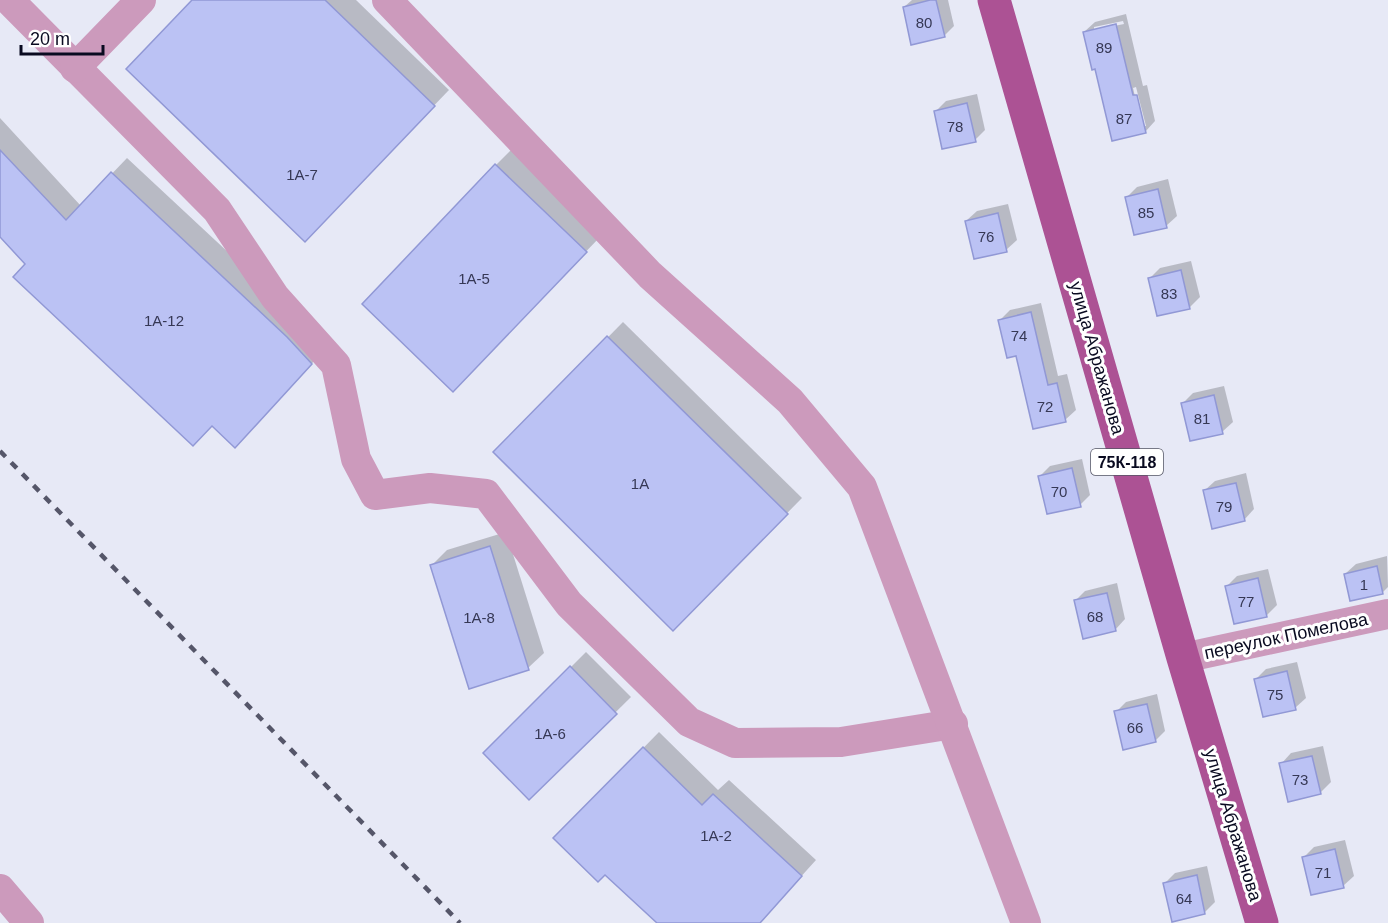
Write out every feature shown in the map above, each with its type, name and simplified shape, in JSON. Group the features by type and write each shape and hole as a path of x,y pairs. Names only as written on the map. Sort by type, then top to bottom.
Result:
{"main road":[{"name":"улица Абражанова","path":"994,0 1183,658 1262,923"}],"street":[{"path":"9,0 217,210 275,297 336,364 356,459 375,495 430,488 486,494 569,604 689,722 735,743 842,742 952,724"},
{"path":"75,68 141,0"},
{"path":"387,0 650,275 790,400 862,487 1026,923"},
{"name":"переулок Помелова","path":"1183,658 1388,614"},
{"path":"0,889 28,923"}],"building":[{"path":"192,0 325,0 435,106 305,242 126,69"},
{"path":"936,0 945,37 911,45 903,7"},
{"path":"1116,24 1133,95 1137,95 1146,133 1112,141 1095,69 1092,70 1083,32"},
{"path":"967,103 976,142 942,149 934,111"},
{"path":"0,150 66,220 111,172 287,337 312,364 235,448 212,426 193,446 13,277 25,264 0,237"},
{"path":"495,164 587,252 453,392 362,304"},
{"path":"1158,189 1167,228 1134,235 1125,197"},
{"path":"998,213 1007,252 974,259 965,221"},
{"path":"1181,270 1190,309 1157,316 1148,278"},
{"path":"1031,312 1048,385 1057,383 1066,422 1033,429 1016,356 1007,358 998,320"},
{"path":"607,336 788,514 673,631 493,452"},
{"path":"1214,395 1223,434 1190,441 1181,403"},
{"path":"1072,468 1081,507 1047,514 1038,476"},
{"path":"1236,483 1245,521 1212,529 1203,490"},
{"path":"490,546 529,670 469,689 430,565"},
{"path":"1377,566 1383,594 1350,601 1344,574"},
{"path":"1258,578 1267,617 1234,624 1225,586"},
{"path":"1107,593 1116,631 1083,639 1074,600"},
{"path":"570,666 617,714 529,800 483,753"},
{"path":"1287,671 1296,710 1263,717 1254,679"},
{"path":"1147,704 1156,742 1123,750 1114,711"},
{"path":"643,747 702,805 713,794 802,876 760,923 657,923 605,875 598,882 553,838"},
{"path":"1312,756 1321,794 1288,802 1279,763"},
{"path":"1335,849 1344,888 1311,895 1302,857"},
{"path":"1197,875 1205,914 1172,922 1163,883"}],"railway":[{"path":"0,451 460,923"}]}
